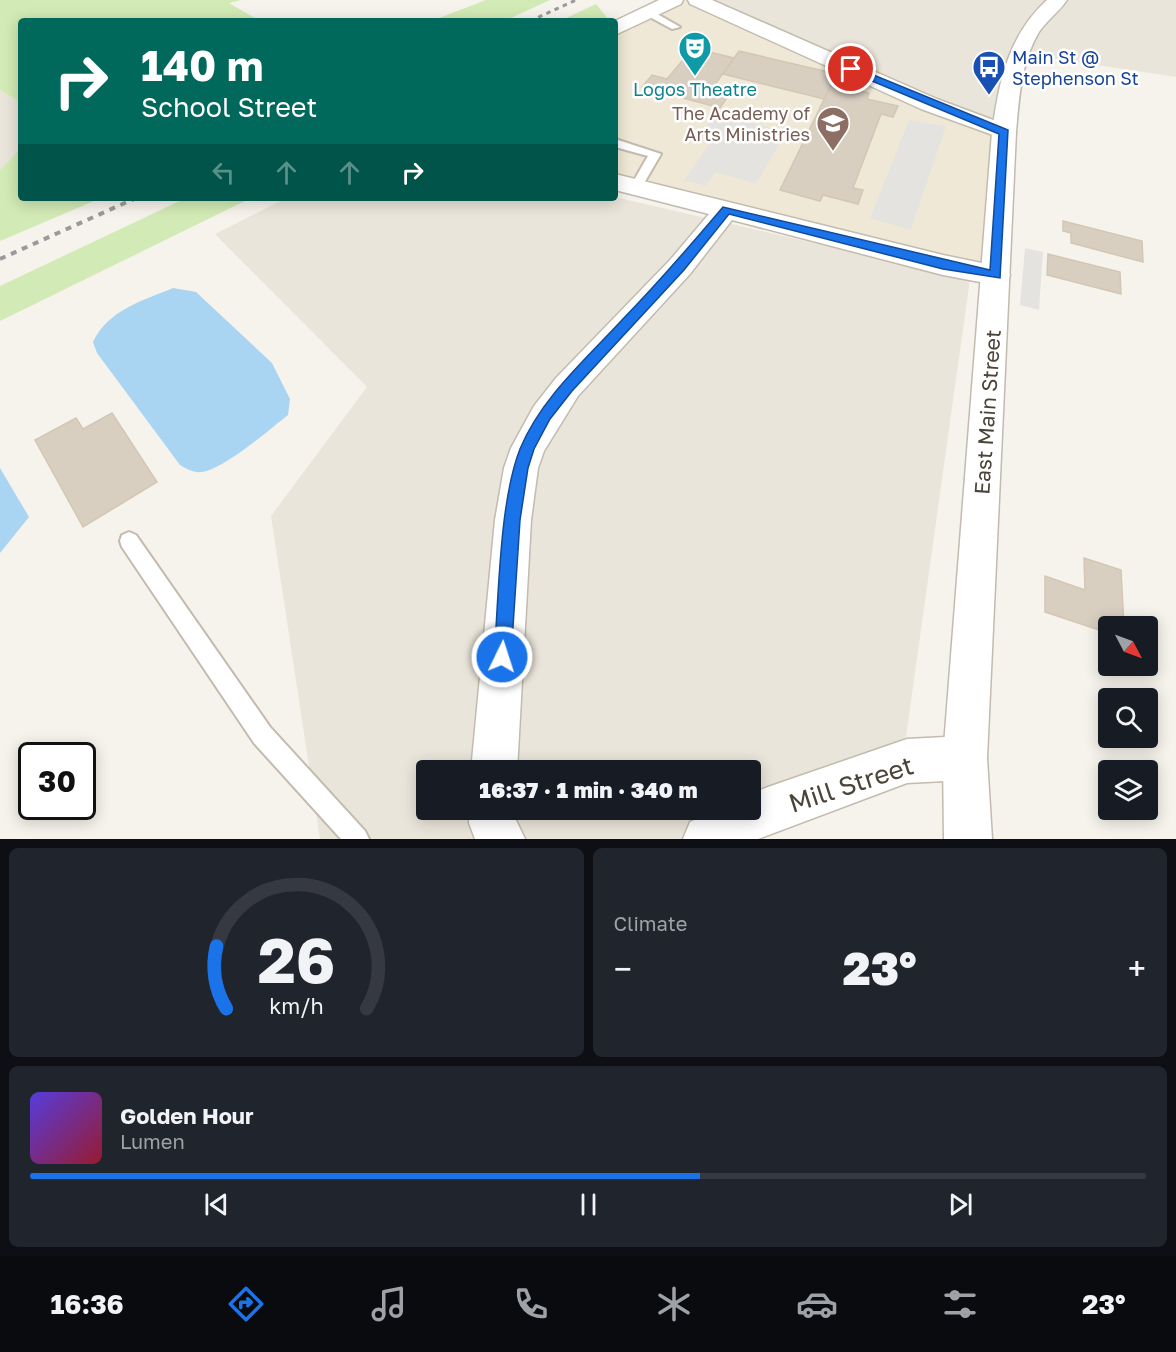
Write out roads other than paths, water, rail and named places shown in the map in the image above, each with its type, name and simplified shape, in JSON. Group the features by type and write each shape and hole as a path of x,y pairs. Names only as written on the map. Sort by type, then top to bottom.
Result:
{"street":[{"path":"618,27 674,0"},
{"path":"697,0 929,104 1004,132"},
{"name":"East Main Street","path":"968,839 965,758 1004,132 1011,71 1028,33 1058,0"},
{"path":"625,185 943,265 996,275"},
{"path":"495,760 513,520 521,468 528,448 546,416 567,387 680,267 726,210"},
{"name":"Mill Street","path":"707,839 768,810 907,761 965,758"},
{"path":"492,820 501,839"}],"lane":[{"path":"649,13 675,27"},
{"path":"618,144 655,154 625,185"},
{"path":"129,541 262,735 357,839"}],"water":[{"path":"173,288 196,292 272,363 290,399 288,415 234,457 202,472 180,465 97,353 93,342 99,331 117,314 138,302"},
{"path":"0,468 29,517 0,553"}],"railway":[{"path":"537,18 576,0"},
{"path":"0,259 129,201"}],"place":[{"name":"Logos Theatre","path":"695,77"},
{"name":"Main St @ Stephenson St","path":"989,96"},
{"name":"The Academy of Arts Ministries","path":"833,152"}]}
